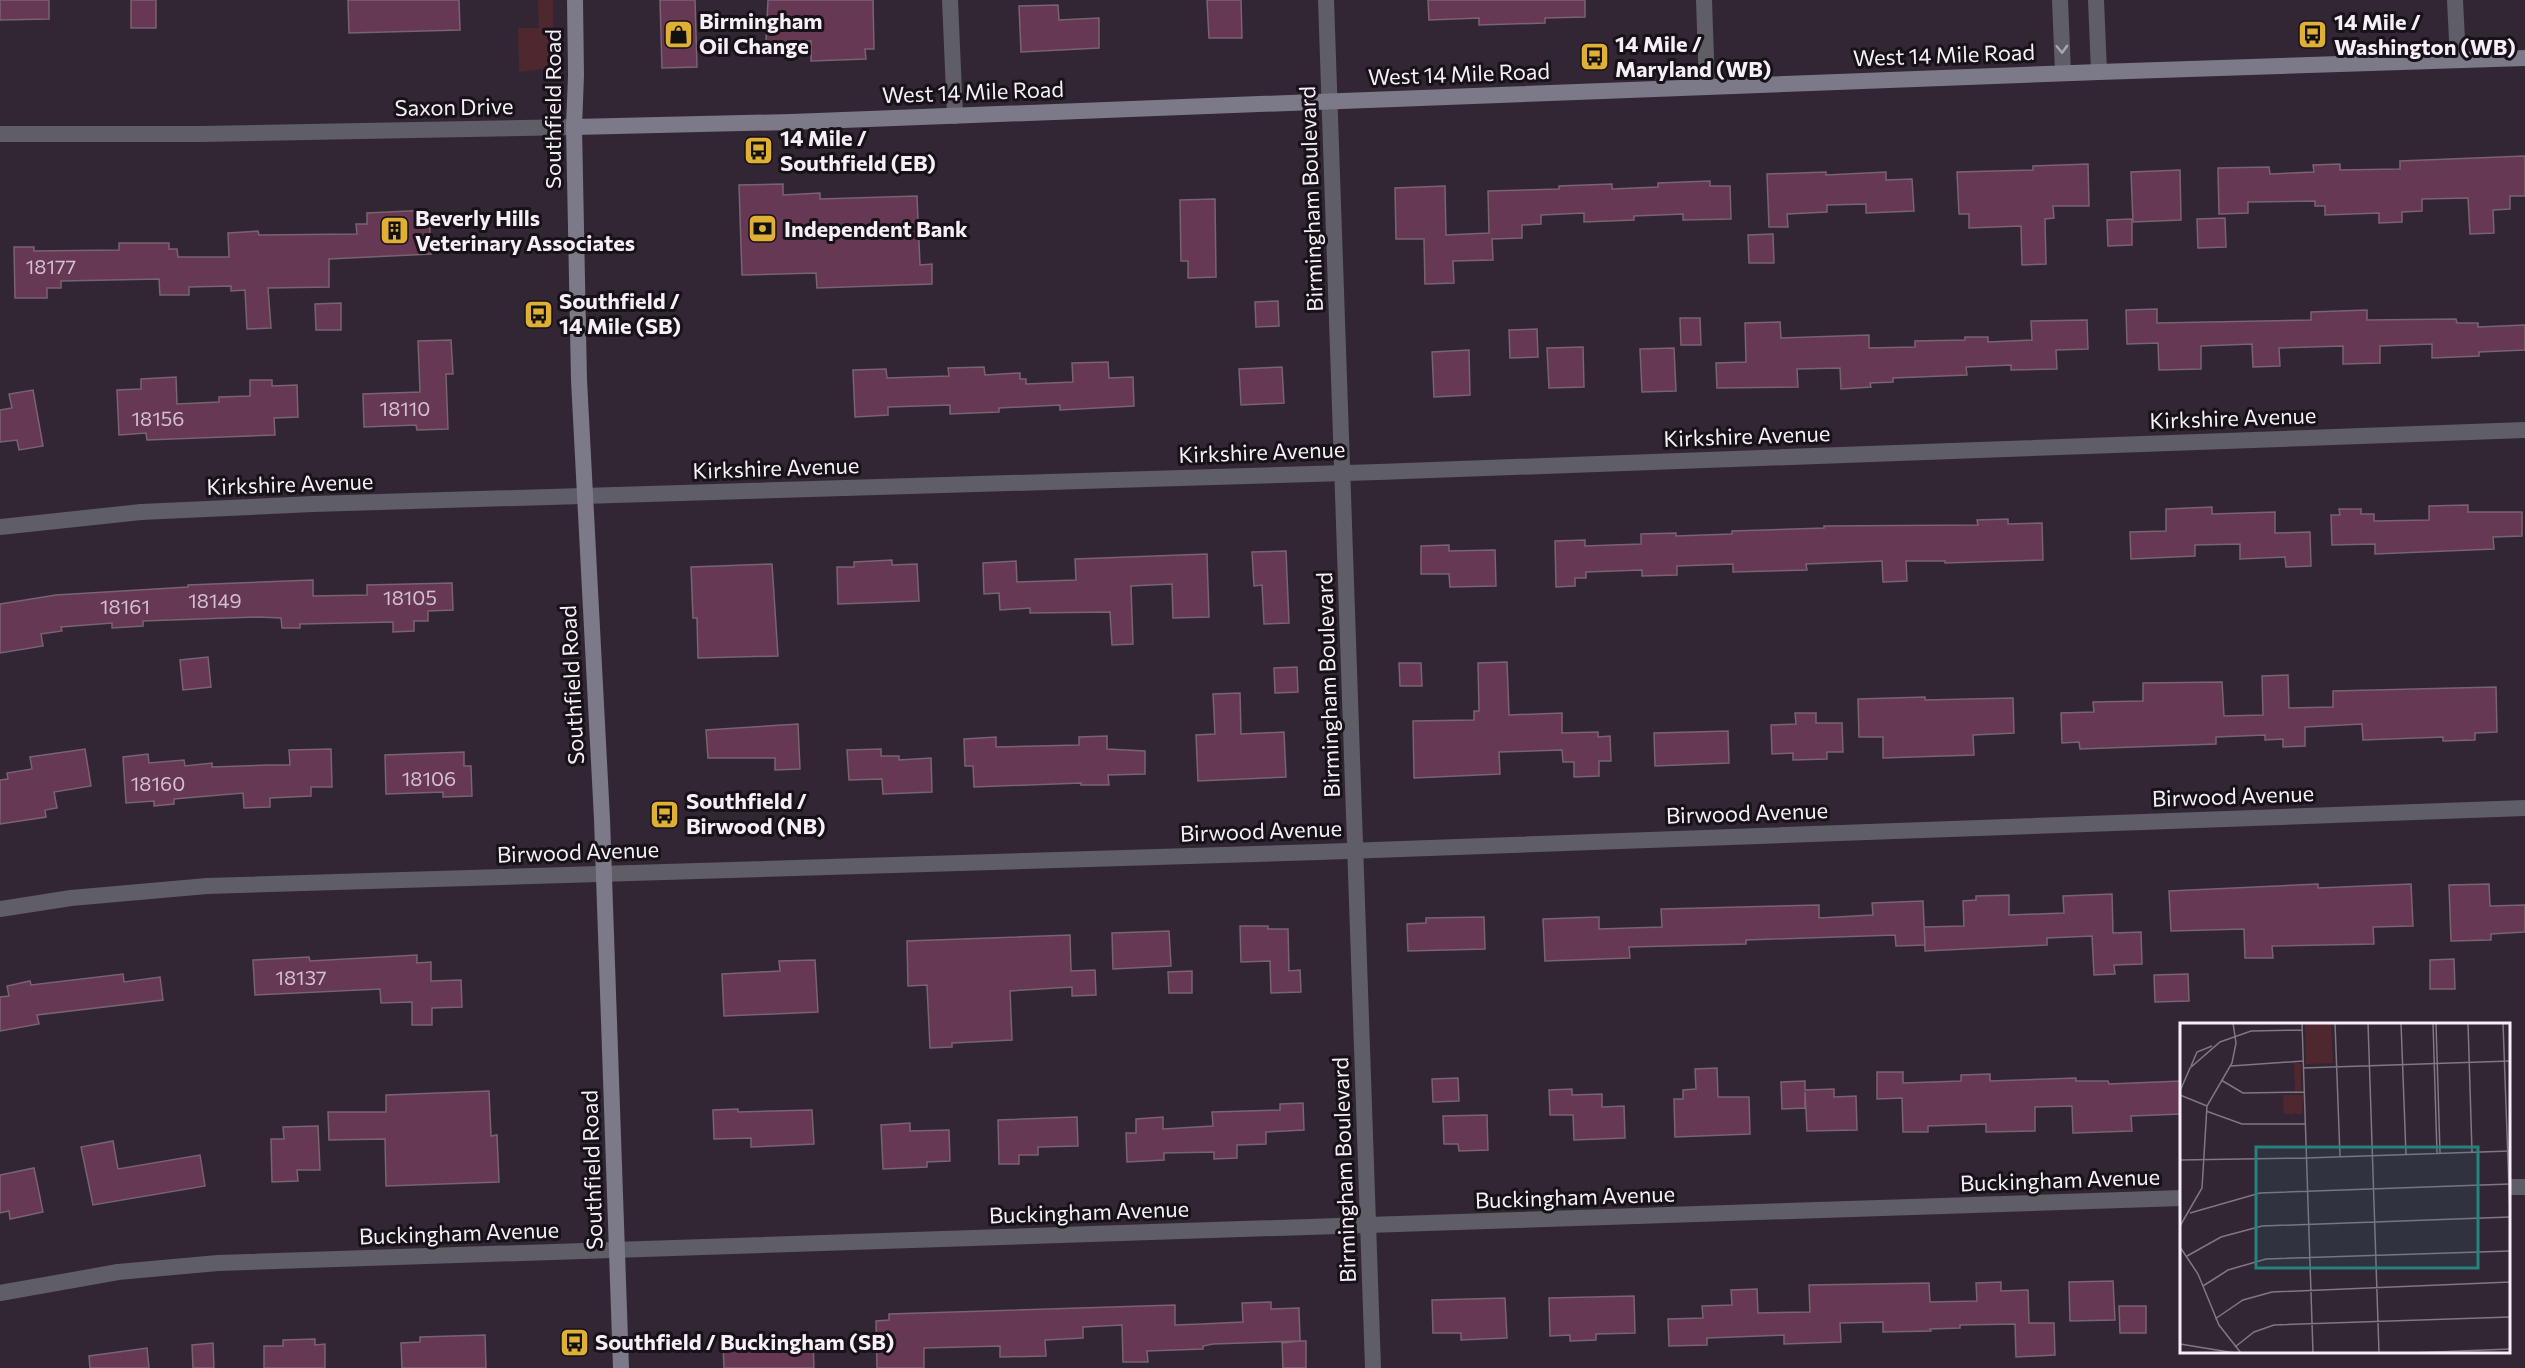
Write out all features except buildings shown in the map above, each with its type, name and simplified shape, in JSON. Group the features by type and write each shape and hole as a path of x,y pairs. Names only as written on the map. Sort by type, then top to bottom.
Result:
{"main road":[{"name":"Southfield Road","path":"575,0 574,127 584,496 595,668 604,873 621,1368"},
{"name":"West 14 Mile Road","path":"574,127 955,116 2063,73 2525,58"}],"street":[{"path":"950,0 955,116"},
{"name":"Birmingham Boulevard","path":"1326,0 1373,1368"},
{"path":"1704,0 1707,87"},
{"path":"2060,0 2063,73"},
{"path":"2096,0 2099,72"},
{"path":"2455,0 2458,60"},
{"name":"Saxon Drive","path":"0,134 201,134 574,127"},
{"name":"Kirkshire Avenue","path":"0,527 152,512 2525,430"},
{"name":"Birwood Avenue","path":"0,909 81,897 207,886 1356,850 2525,808"},
{"path":"2510,1187 2525,1186"},
{"name":"Buckingham Avenue","path":"0,1293 118,1272 218,1263 2180,1198"}],"shaded area":[{"path":"538,0 553,0 551,68 519,72 518,28 539,28"}],"place":[{"name":"Birmingham Oil Change","path":"678,34"},
{"name":"14 Mile / Washington (WB)","path":"2313,35"},
{"name":"14 Mile / Maryland (WB)","path":"1594,57"},
{"name":"14 Mile / Southfield (EB)","path":"759,151"},
{"name":"Independent Bank","path":"763,229"},
{"name":"Beverly Hills Veterinary Associates","path":"394,231"},
{"name":"Southfield / 14 Mile (SB)","path":"538,314"},
{"name":"Southfield / Birwood (NB)","path":"665,814"},
{"name":"Southfield / Buckingham (SB)","path":"574,1342"}]}
